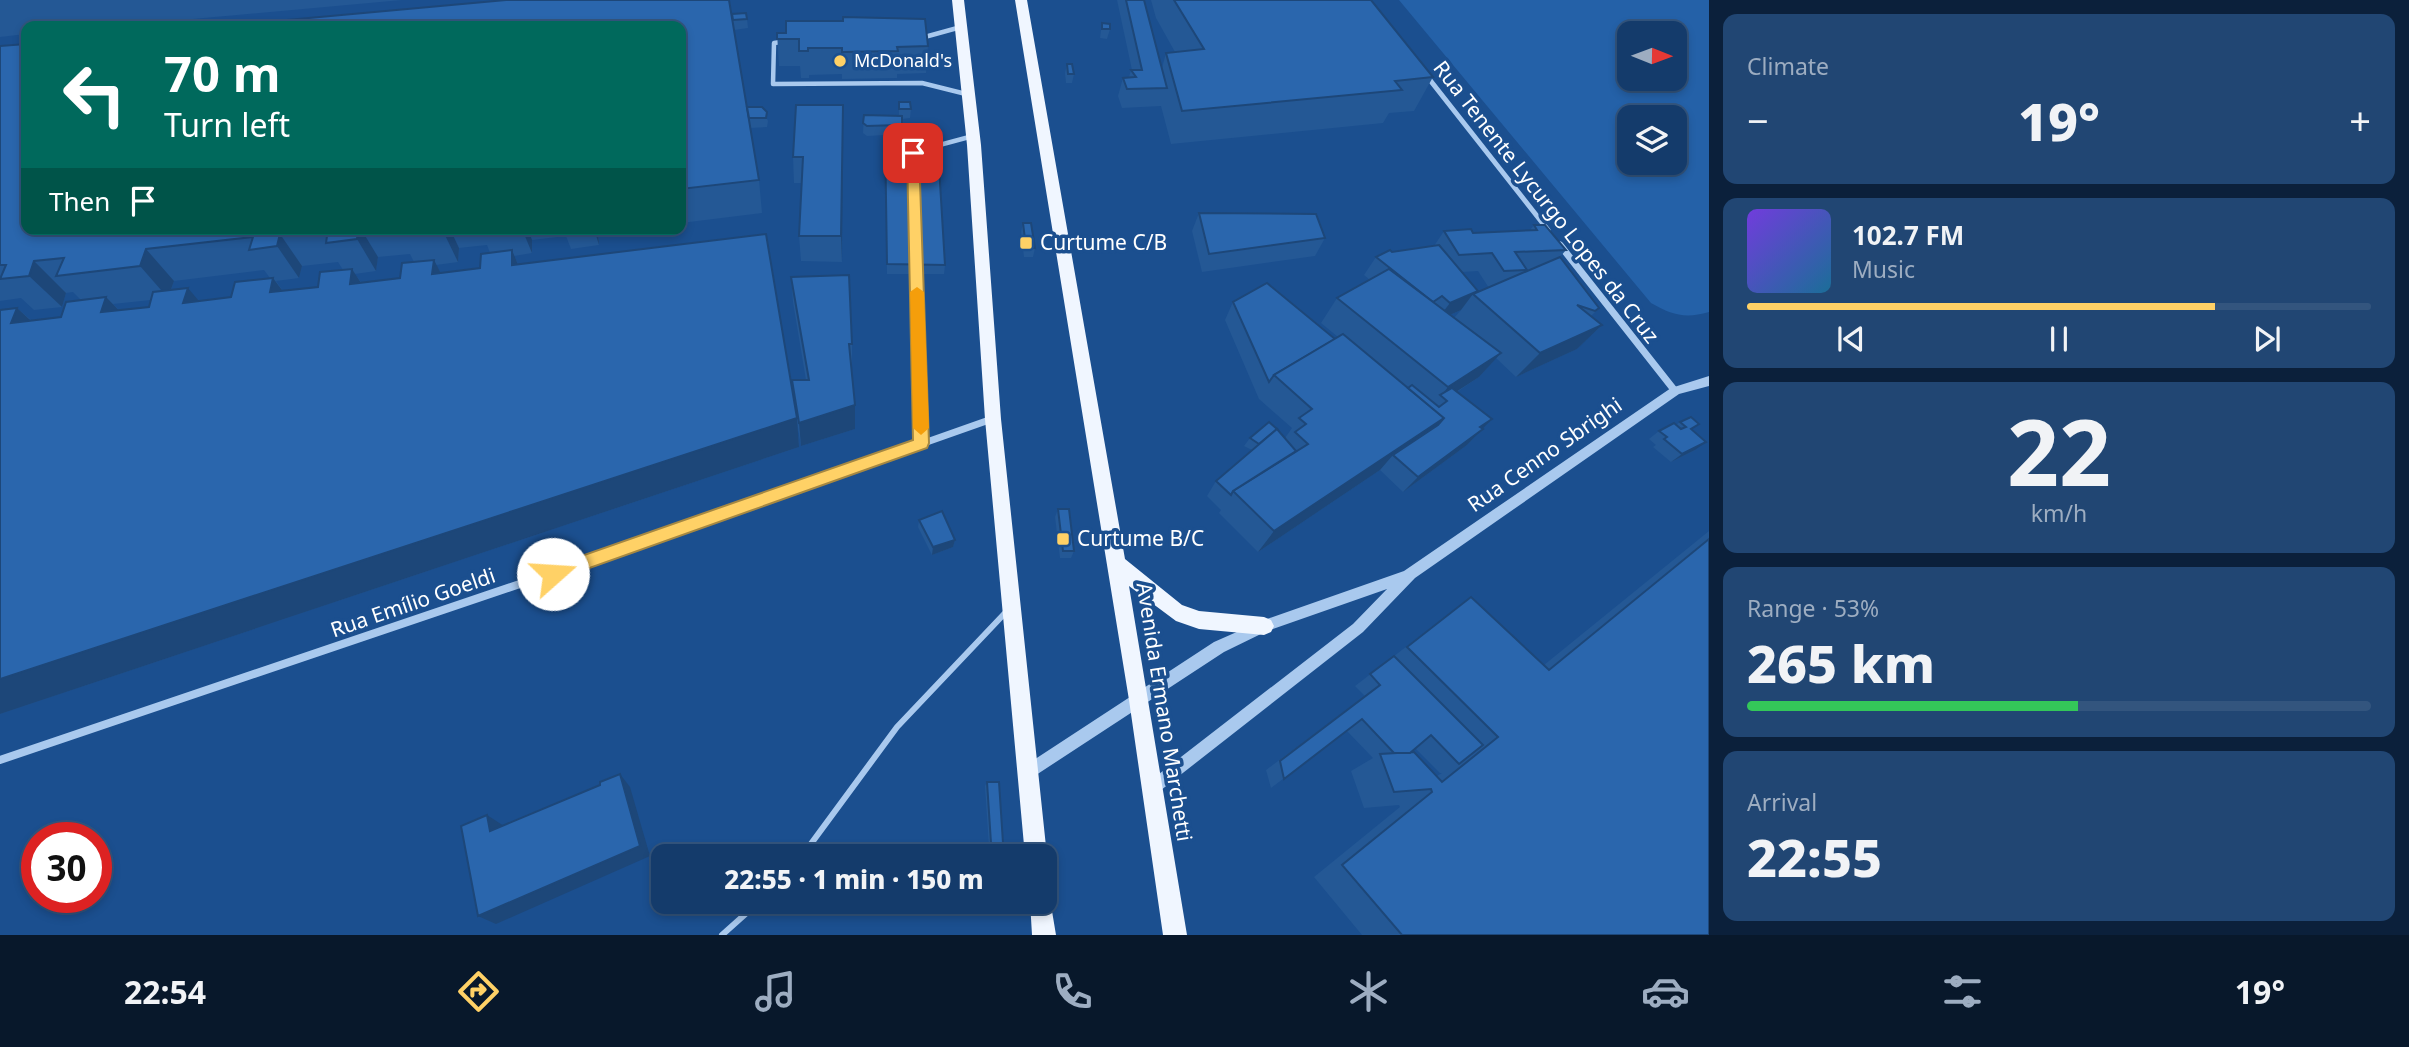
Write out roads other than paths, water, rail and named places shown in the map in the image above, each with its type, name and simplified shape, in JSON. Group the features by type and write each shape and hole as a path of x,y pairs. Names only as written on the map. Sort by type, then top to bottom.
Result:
{"main road":[{"path":"958,0 973,136 993,419 1035,844"},
{"name":"Avenida Ermano Marchetti","path":"1021,0 1139,700 1175,935"},
{"path":"1115,564 1176,612 1199,620 1264,626"},
{"path":"1042,914 1044,935"}],"street":[{"name":"Rua Tenente Lycurgo Lopes da Cruz","path":"1418,65 1675,391"},
{"name":"Rua Cenno Sbrighi","path":"1151,789 1358,628 1410,574 1675,391 1709,381"},
{"name":"Rua Emílio Goeldi","path":"0,760 526,583 993,419"},
{"name":"Rua Cenno Sbrighi","path":"1028,772 1187,666 1264,626 1410,574"}],"lane":[{"path":"918,39 961,27"},
{"path":"786,42 774,43 773,84 922,83 969,95"},
{"path":"926,149 973,136"},
{"path":"916,262 921,443"},
{"path":"811,844 897,727 1013,605"},
{"path":"722,935 745,914"}],"place":[{"name":"McDonald's","path":"840,61"},
{"name":"Curtume C/B","path":"1026,243"},
{"name":"Curtume B/C","path":"1063,539"}]}
